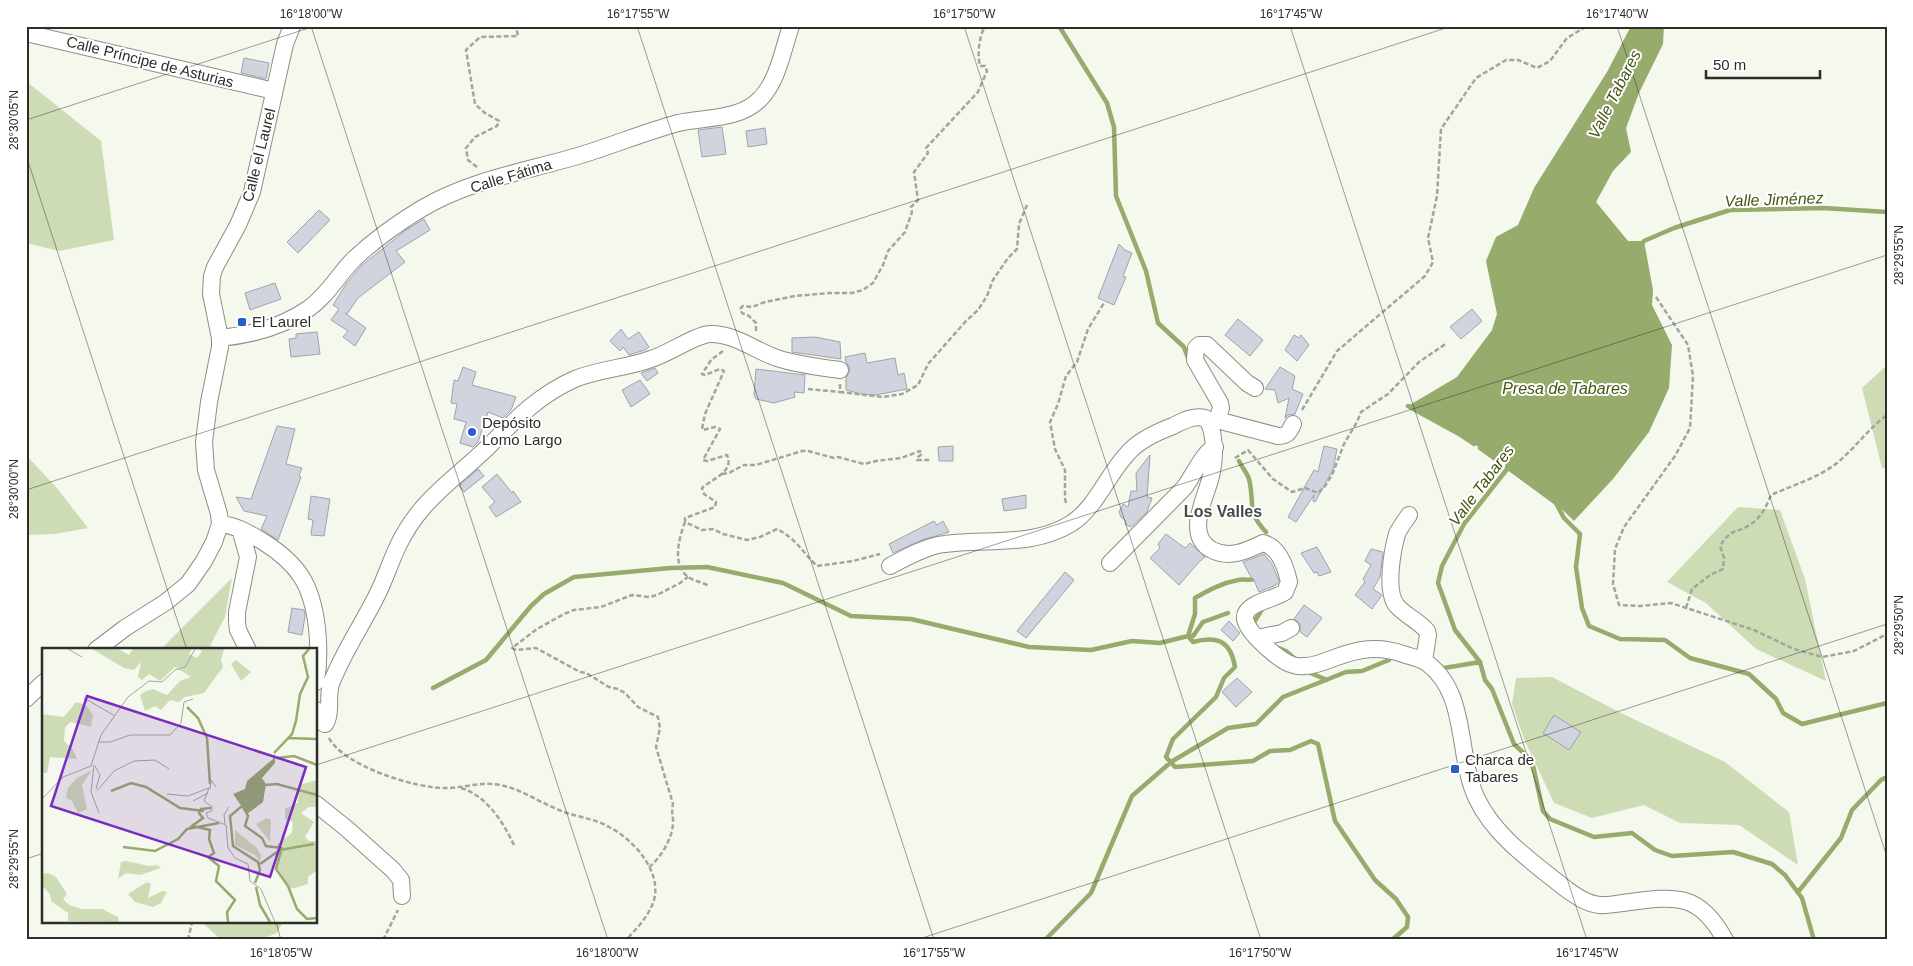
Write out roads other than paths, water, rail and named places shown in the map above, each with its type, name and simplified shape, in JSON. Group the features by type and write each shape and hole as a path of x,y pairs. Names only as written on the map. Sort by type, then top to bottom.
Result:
{"street":[{"name":"Calle el Laurel","path":"220,338 212,302 212,276 238,225 252,192 285,44 292,26"},
{"name":"Calle Fátima","path":"220,338 265,330 285,322 309,308 326,294 355,259 376,241 405,220 440,199 488,181 585,154 679,123 729,115 743,110 760,99 768,89 773,80 791,26"},
{"name":"Calle Príncipe de Asturias","path":"26,33 274,91"},
{"path":"318,717 319,721 325,724 328,716 329,693 341,662 379,592 397,548 411,522 431,497 490,445 506,427 528,408 565,384 595,373 638,364 670,352 703,336 717,335 735,340 787,362 840,370"},
{"path":"99,648 125,628 166,602 188,584 214,542 220,524 217,504 206,470 204,442 220,338"},
{"path":"1255,388 1207,345 1203,344 1196,348 1195,360 1220,403 1221,408 1213,421 1214,447 1210,479 1198,522 1200,537 1208,548 1218,553 1229,555 1249,550 1263,543 1268,544 1278,556 1288,577 1288,586 1285,592 1254,606 1245,614 1246,623 1257,638 1271,652 1293,665 1304,666 1355,651 1374,648 1396,651 1424,661 1437,671 1448,687 1455,707 1474,792 1482,808 1507,840 1580,899 1600,905 1658,898 1678,899 1699,908 1708,915 1725,940"},
{"path":"890,566 924,549 939,545 1026,540 1059,530 1087,511 1127,454 1140,442 1194,418 1203,417 1278,436 1286,435 1294,424"},
{"path":"1110,563 1193,478 1209,450 1214,447"},
{"path":"1409,515 1397,534 1391,575 1391,590 1396,606 1427,631 1424,661"},
{"path":"220,524 240,530 278,552 296,569 306,583 315,614 319,656 318,665"},
{"path":"240,530 248,558 237,612 237,622 238,630 247,648"},
{"path":"1257,638 1291,628"},
{"path":"26,699 42,684"},
{"path":"318,806 393,870 401,880 402,896"}],"water":[{"name":"Presa de Tabares","path":"1631,26 1664,26 1663,44 1639,93 1626,128 1631,152 1613,171 1596,202 1628,241 1644,241 1653,290 1652,305 1672,345 1669,388 1649,432 1613,479 1574,521 1516,472 1474,444 1408,406 1457,377 1492,330 1497,314 1486,261 1496,237 1518,225 1534,188 1607,72"}],"waterway":[{"path":"1059,26 1107,103 1114,127 1116,196 1146,271 1158,323 1184,347 1189,361"},
{"name":"Valle Jiménez","path":"1641,245 1644,241 1674,228 1730,210 1823,208 1887,212"},
{"path":"1408,406 1474,444"},
{"path":"1480,448 1498,461"},
{"path":"1239,461 1249,479 1253,512 1266,532"},
{"name":"Valle Tabares","path":"1511,464 1464,524 1442,566 1438,583 1455,630 1480,662 1485,680 1492,689 1514,744 1532,761 1543,811 1550,819 1594,837 1632,833 1655,850 1672,856 1733,852 1772,864 1785,875 1802,898 1814,940"},
{"path":"1507,467 1556,503 1564,518 1580,534 1576,567 1582,608 1589,626 1620,639 1665,640 1690,658 1749,674 1776,699 1783,713 1802,724 1887,703"},
{"path":"433,688 486,660 531,606 544,594 574,577 670,568 707,567 783,583 851,616 911,619 1029,647 1091,650 1132,641 1160,643 1193,636 1203,622 1228,613"},
{"path":"1257,578 1226,583 1195,598 1195,614 1188,636 1193,642 1210,639 1222,642 1227,646 1235,667 1224,678 1216,697 1173,739 1166,757 1175,767 1253,761 1270,751 1290,750 1311,741 1318,744 1335,821 1375,880 1396,899 1408,917 1407,927 1392,940"},
{"path":"1255,625 1253,624 1264,606"},
{"path":"1276,647 1286,651 1295,659"},
{"path":"1045,940 1091,893 1132,796 1171,762 1228,728 1256,724 1283,697 1346,672 1362,671 1389,660"},
{"path":"1444,668 1480,662"},
{"path":"1308,672 1327,680"},
{"path":"1798,892 1841,838 1852,810 1881,780 1887,777"}],"place":[{"name":"El Laurel","path":"242,322"},
{"name":"Depósito Lomo Largo","path":"472,432"},
{"name":"Charca de Tabares","path":"1455,769"}],"district":[{"name":"Los Valles","path":"1223,511"}]}
